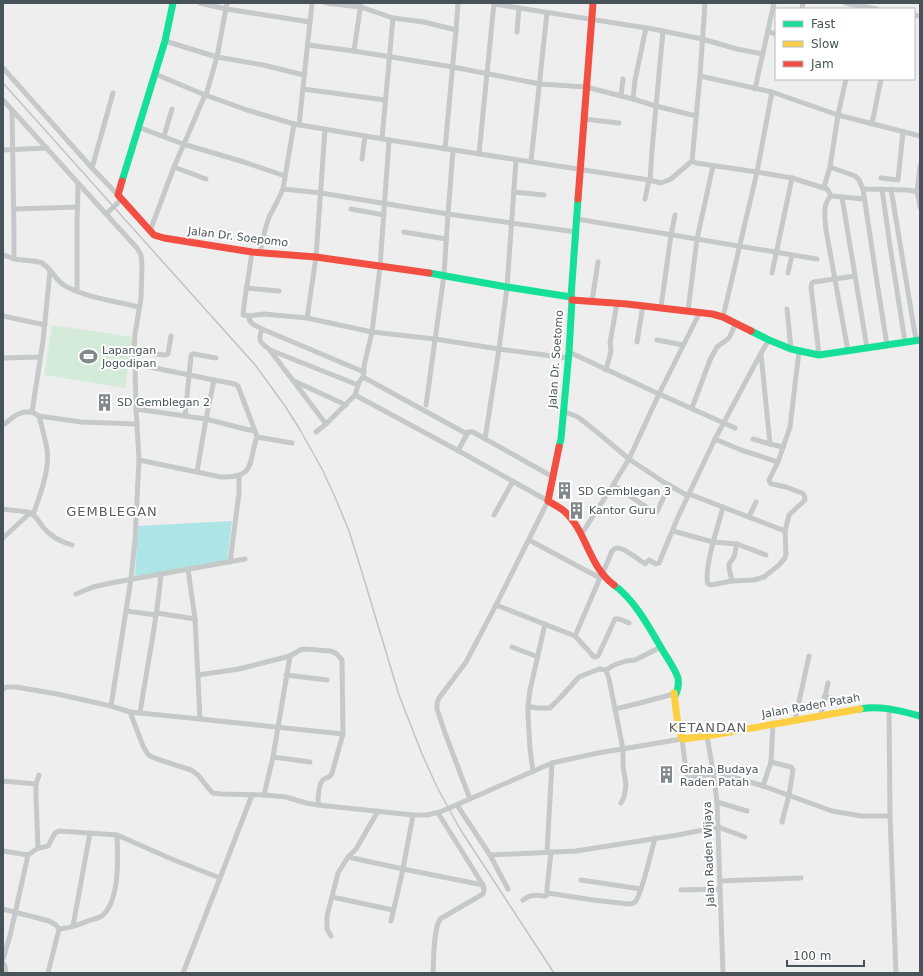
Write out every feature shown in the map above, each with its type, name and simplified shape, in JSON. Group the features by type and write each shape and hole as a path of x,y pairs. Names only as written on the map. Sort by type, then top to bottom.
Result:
{"street":[{"path":"106,214 120,197 138,127 165,41 173,3"},
{"path":"200,3 227,6 310,22"},
{"path":"260,252 269,217 283,189 297,124 303,89 312,3"},
{"path":"326,3 361,5 393,18 424,22 456,30"},
{"path":"445,149 458,3"},
{"path":"479,154 494,3 663,31 764,54"},
{"name":"Jalan Dr. Soetomo","path":"548,501 559,450 569,355 571,298 592,3"},
{"path":"155,74 205,95 247,110 297,124 382,139 516,160 531,161 661,183 671,178 692,161 700,76 704,3"},
{"path":"756,89 768,32 774,13 774,3"},
{"path":"845,3 872,8"},
{"path":"354,51 361,5"},
{"path":"150,232 174,166 205,95 217,57 227,6"},
{"path":"517,32 518,8"},
{"path":"531,161 547,12"},
{"path":"382,139 393,18"},
{"path":"633,99 634,80 646,28"},
{"path":"645,199 650,180 663,31"},
{"path":"768,32 775,34"},
{"path":"165,41 217,57 263,65 304,75"},
{"path":"308,45 453,67 540,84 586,87 696,116"},
{"path":"3,68 92,168 120,197"},
{"path":"700,76 772,92 838,115 920,136"},
{"path":"622,96 623,79"},
{"path":"824,187 830,167 838,115 846,80"},
{"path":"872,124 881,80"},
{"path":"303,89 385,100"},
{"path":"723,317 757,172 772,92"},
{"path":"92,168 113,93"},
{"path":"3,100 140,252 142,265 141,298 135,329 134,352 139,460 135,533 131,579 112,706"},
{"path":"164,136 172,109"},
{"path":"12,111 14,259"},
{"path":"584,119 619,123"},
{"path":"138,127 183,144 285,176"},
{"path":"307,318 316,257 325,129"},
{"path":"881,178 898,180 903,132"},
{"path":"362,159 365,136"},
{"path":"316,432 355,395 359,382 364,374 364,366 372,332 380,267 389,140"},
{"path":"3,150 47,148"},
{"path":"426,405 444,276 453,150"},
{"path":"485,439 500,349 507,287 516,160"},
{"path":"692,161 713,166 792,178 824,187 832,196 864,199"},
{"path":"174,166 206,180"},
{"path":"688,311 697,239 713,166"},
{"path":"920,166 918,191 920,207"},
{"path":"830,167 855,176 859,180 863,189 887,345"},
{"path":"772,273 792,178"},
{"path":"78,184 78,291"},
{"path":"283,189 321,193 448,214 576,232"},
{"path":"863,189 918,191"},
{"path":"891,189 918,340"},
{"path":"882,190 905,342"},
{"path":"514,192 544,195"},
{"path":"832,196 826,204 825,220 848,351"},
{"name":"Jalan Dr. Soepomo","path":"120,197 150,232 164,238 252,252 316,257 444,276 592,301 643,305 712,314 723,317 769,340 791,349 819,354 918,340"},
{"path":"842,197 867,348"},
{"path":"14,209 78,207"},
{"path":"351,209 384,215"},
{"path":"661,307 670,235 675,215"},
{"path":"577,219 817,259"},
{"path":"404,232 446,239"},
{"path":"252,252 243,314 249,316 264,314 307,318 372,332 435,338 500,349 569,355 736,428"},
{"path":"3,255 14,259 41,263 66,287 98,298 139,307"},
{"path":"788,273 792,255"},
{"path":"592,301 598,262"},
{"path":"32,412 45,325 50,271"},
{"path":"819,354 811,287 812,284 814,282 855,276"},
{"path":"246,288 279,291"},
{"path":"606,370 617,303"},
{"path":"637,342 643,305"},
{"path":"787,309 791,349"},
{"path":"669,485 658,512 654,512 613,485 629,459 659,394 700,312"},
{"path":"3,316 45,325"},
{"path":"249,316 252,323 262,329 364,374 467,434"},
{"path":"692,408 710,360 717,347 729,338 736,323"},
{"path":"262,329 260,336 261,344 269,349 358,385"},
{"path":"134,352 166,355 168,354 171,336"},
{"path":"657,340 683,345"},
{"path":"575,636 612,551 616,548 621,549 645,564 649,560 658,564 661,560 678,517 715,439 769,340"},
{"path":"269,349 326,424"},
{"path":"723,507 713,542 707,576 708,584 711,585 732,581 754,580 764,576 779,565 785,558 786,554 785,531 789,516 805,500 804,494 786,487 772,484 769,480 778,462 790,427 799,351"},
{"path":"761,353 770,444"},
{"path":"185,416 192,354 216,358"},
{"path":"3,358 40,357"},
{"path":"135,364 235,384 238,386 257,437 254,443 252,460 249,469 239,475 229,477 221,477 139,460"},
{"path":"197,472 214,380"},
{"path":"292,381 346,405"},
{"path":"355,395 513,481 566,512 581,536 601,576"},
{"path":"136,408 206,419 245,430 255,431"},
{"path":"564,411 578,417 629,459 669,485 689,495 785,531"},
{"path":"3,425 16,415 24,412 32,412 39,416 81,422 137,424"},
{"path":"3,538 32,514 43,486 47,463 47,450 39,416"},
{"path":"458,451 467,434 471,432 553,477"},
{"path":"257,437 292,443"},
{"path":"715,439 741,450 778,462"},
{"path":"753,439 783,447"},
{"path":"230,562 239,493 239,475"},
{"path":"494,515 513,481"},
{"path":"581,536 611,488"},
{"path":"470,799 445,733 437,709 437,703 439,698 466,662 548,501"},
{"path":"749,517 756,502"},
{"path":"3,509 32,514 54,538 72,545"},
{"path":"673,531 713,542 737,544 766,555"},
{"path":"529,540 601,576 624,594 650,629 677,676 678,691 675,695 677,718 682,739 687,778 713,772 733,776 832,811 860,816 890,816"},
{"path":"732,581 729,564 734,557 737,544"},
{"path":"76,594 99,586 131,579 245,559"},
{"path":"188,569 195,618 200,719"},
{"path":"140,713 161,574"},
{"path":"496,605 575,636 594,656 598,656 616,618 628,623"},
{"path":"126,611 195,618"},
{"path":"533,772 528,706 530,690 545,624"},
{"path":"512,647 538,657"},
{"path":"528,706 536,708 550,708 579,677 599,669 606,670 614,665 635,660 661,648"},
{"path":"198,675 239,669 290,656 304,649 331,651 337,654 342,660 343,734 331,776 321,783 318,795 318,805"},
{"path":"264,795 273,757 290,656"},
{"path":"795,720 809,656"},
{"path":"606,670 623,749 623,766 626,785 624,797 620,802"},
{"path":"286,675 327,680"},
{"path":"821,715 828,683"},
{"path":"3,689 7,687 16,687 112,706 130,712 343,734"},
{"path":"615,709 675,695"},
{"path":"824,697 835,699"},
{"name":"Jalan Raden Patah","path":"682,739 874,707 888,708 920,716"},
{"path":"888,708 890,816 896,973"},
{"path":"130,712 143,746 150,756 191,770 198,775 203,783 213,793 286,797 318,805 413,815 438,813 552,763 598,753 682,739"},
{"path":"762,786 771,762 774,723"},
{"name":"Jalan Raden Wijaya","path":"706,736 717,802 723,973"},
{"path":"273,757 310,762"},
{"path":"771,762 791,767 793,770 789,795 782,822"},
{"path":"548,893 552,763"},
{"path":"38,848 36,784 39,774"},
{"path":"3,781 36,784"},
{"path":"183,973 252,795"},
{"path":"717,802 747,811"},
{"path":"457,805 490,855 508,889"},
{"path":"331,936 328,929 328,916 338,873 348,857 356,849 378,811"},
{"path":"433,973 435,932 440,919 483,894 484,890 483,885 438,813"},
{"path":"391,921 413,815"},
{"path":"490,855 576,851 718,827 745,837"},
{"path":"3,959 10,936 28,855 38,848 48,846 55,833 59,831 117,835 220,878"},
{"path":"73,926 90,833"},
{"path":"59,929 102,916 106,912 116,886 117,835"},
{"path":"523,900 532,895 536,894 545,896 548,893 593,900 629,904 634,903 636,902 641,889 655,838"},
{"path":"3,850 28,855"},
{"path":"348,857 483,885"},
{"path":"720,881 801,878"},
{"path":"581,880 641,889"},
{"path":"681,890 720,888"},
{"path":"332,897 393,910"},
{"path":"3,908 56,924 59,929 48,973"},
{"path":"3,963 6,973"}],"green space":[{"name":"Lapangan Jogodipan","path":"52,325 133,337 125,388 44,375"}],"water":[{"path":"232,521 227,562 135,576 138,526"}],"railway":[{"path":"3,83 256,366 299,428 322,469 349,531 399,695 422,754 437,787 460,829 554,973"}],"traffic: fast":[{"path":"122,181 165,41 173,3"},
{"path":"559,447 569,352 571,297 578,199"},
{"path":"429,273 571,297"},
{"path":"751,331 791,349 819,355 920,340"},
{"path":"614,585 629,599 647,624 677,675 678,687 675,696"},
{"path":"860,709 883,708 920,716"}],"traffic: slow":[{"path":"674,693 677,718 682,739 860,709"}],"traffic: jam":[{"path":"578,199 593,3"},
{"path":"122,181 118,195 154,235 164,238 252,252 316,257 429,273"},
{"path":"572,300 627,304 712,314 723,317 751,331"},
{"path":"559,447 548,501 564,511 572,519 598,568 614,585"}],"place":[{"name":"Lapangan Jogodipan","path":"89,356"},
{"name":"SD Gemblegan 2","path":"104,402"},
{"name":"SD Gemblegan 3","path":"565,491"},
{"name":"Kantor Guru","path":"576,510"},
{"name":"Graha Budaya Raden Patah","path":"667,775"}],"district":[{"name":"GEMBLEGAN","path":"112,511"},
{"name":"KETANDAN","path":"708,727"}]}
